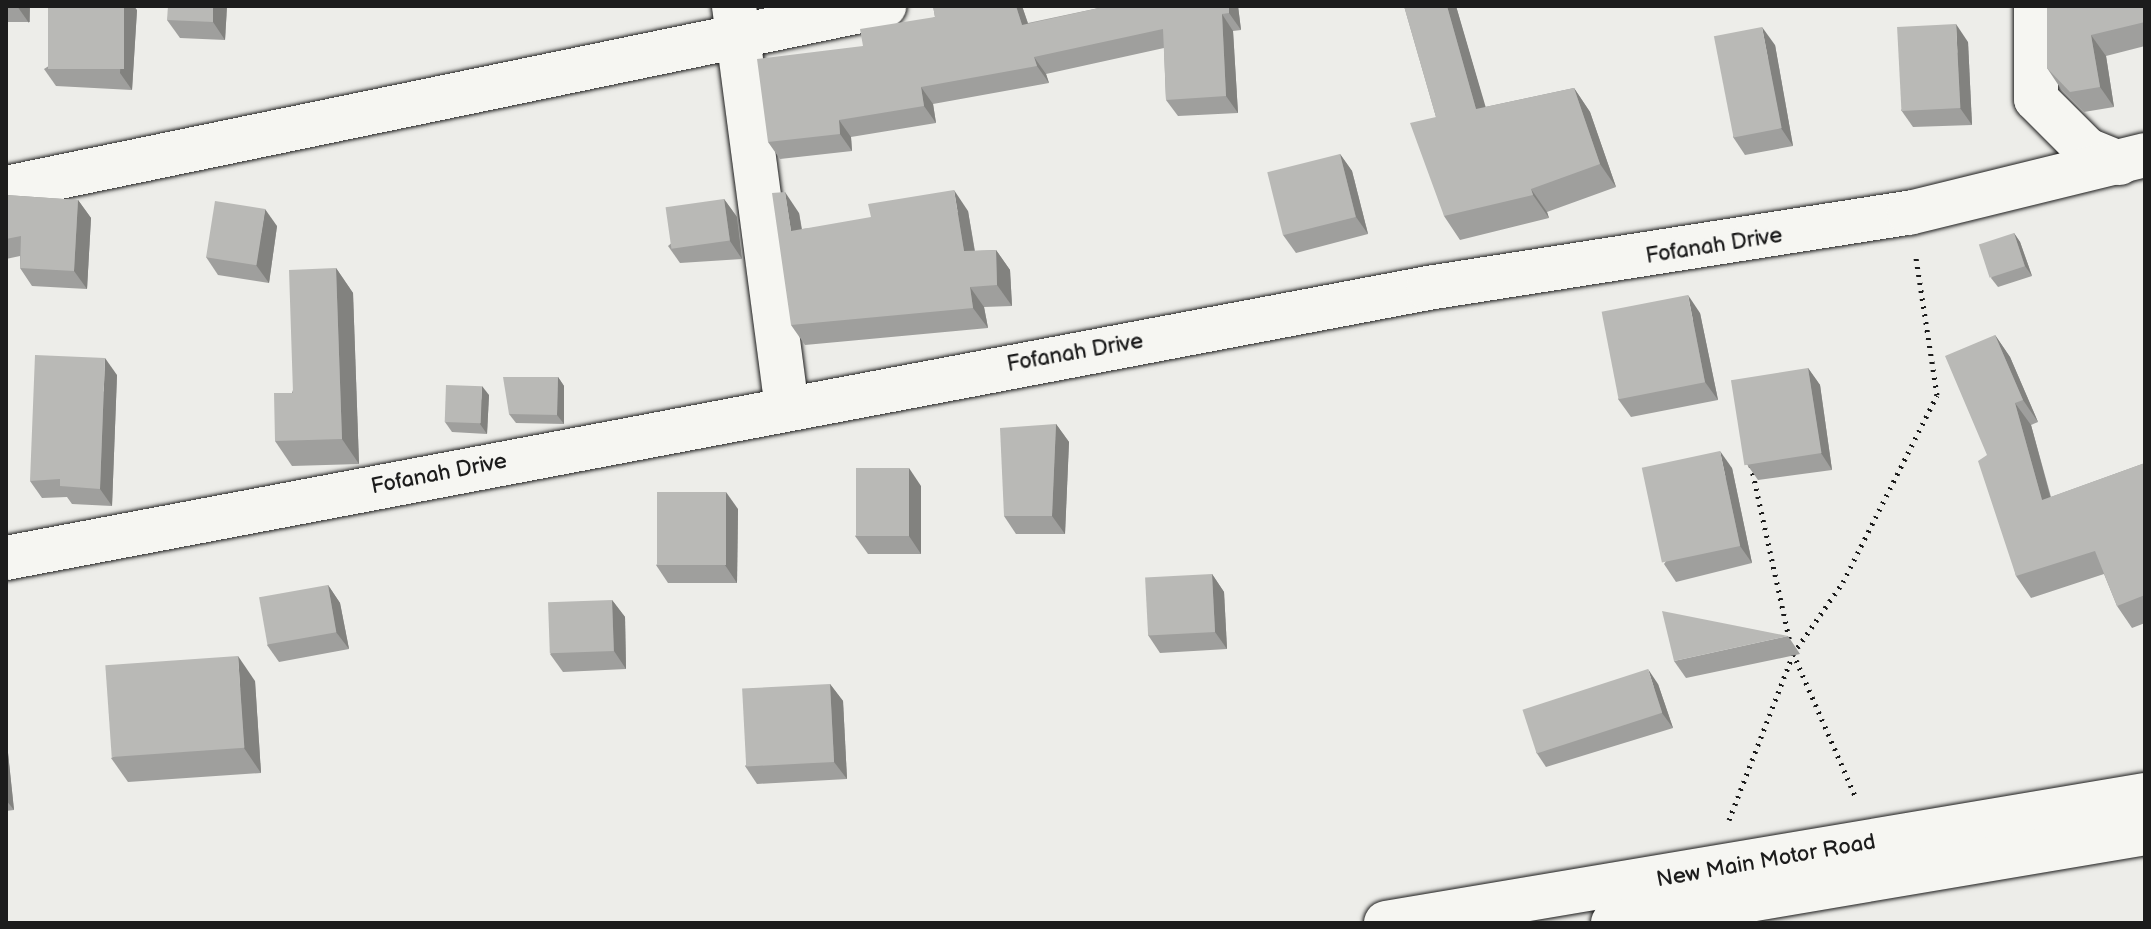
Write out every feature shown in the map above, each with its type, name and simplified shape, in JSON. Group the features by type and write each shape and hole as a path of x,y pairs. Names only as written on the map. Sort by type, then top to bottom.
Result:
{"main road":[{"path":"6,188 736,20 884,6"},
{"path":"2036,6 2036,99 2087,150 2132,159"},
{"path":"736,20 787,407"},
{"name":"Fofanah Drive","path":"6,558 787,407 1428,288 1909,213 2132,159"},
{"name":"New Main Motor Road","path":"1386,923 1720,871 2145,795"},
{"name":"New Main Motor Road","path":"1613,923 1686,917 2145,833"}],"path":[{"path":"1720,871 1735,791 1793,654 1843,582 1937,395 1909,213"},
{"path":"1749,458 1793,654 1876,842"}],"building":[{"path":"48,6 124,6 124,69 48,69"},
{"path":"168,6 213,6 213,22 167,20"},
{"path":"933,6 1016,6 1022,25 1108,6 1229,6 1229,13 1222,14 1226,96 1166,100 1163,29 1034,57 1037,66 921,87 924,106 839,120 840,134 768,142 757,59 863,46 860,29 935,17"},
{"path":"1404,6 1447,6 1476,109 1574,88 1600,164 1531,189 1533,195 1444,216 1410,123 1436,117"},
{"path":"2047,6 2145,6 2145,22 2091,35 2100,87 2070,92 2047,68"},
{"path":"1956,24 1960,108 1901,111 1897,27"},
{"path":"1762,27 1782,128 1734,137 1714,36"},
{"path":"1340,154 1356,217 1283,235 1267,172"},
{"path":"954,190 964,251 996,250 997,285 970,287 973,308 791,325 772,193 785,192 791,231 871,217 868,204"},
{"path":"6,195 78,200 74,271 20,268 21,236 6,239"},
{"path":"724,199 730,241 671,249 666,207"},
{"path":"215,201 265,209 256,265 206,257"},
{"path":"2014,233 2025,266 1990,278 1979,244"},
{"path":"336,268 342,439 275,441 274,393 293,393 289,270"},
{"path":"1688,295 1705,382 1619,399 1602,312"},
{"path":"1995,335 2023,400 2015,403 2042,500 2145,463 2145,595 2117,606 2095,551 2016,576 1978,461 1987,455 1945,356"},
{"path":"35,355 105,358 100,489 60,486 60,479 30,481"},
{"path":"1808,368 1821,453 1744,465 1731,380"},
{"path":"503,377 558,377 557,415 509,414"},
{"path":"446,385 482,386 481,423 445,422"},
{"path":"1056,424 1052,516 1004,516 1000,428"},
{"path":"1720,451 1740,546 1662,563 1642,468"},
{"path":"856,468 909,468 909,536 856,536"},
{"path":"657,492 726,492 726,565 657,565"},
{"path":"1212,574 1215,632 1148,635 1145,578"},
{"path":"328,585 336,632 267,644 259,597"},
{"path":"612,600 614,651 550,653 548,602"},
{"path":"1662,611 1788,636 1674,661"},
{"path":"238,656 244,748 112,757 105,665"},
{"path":"1648,669 1662,713 1537,754 1522,710"},
{"path":"830,684 834,762 746,766 742,689"}]}
